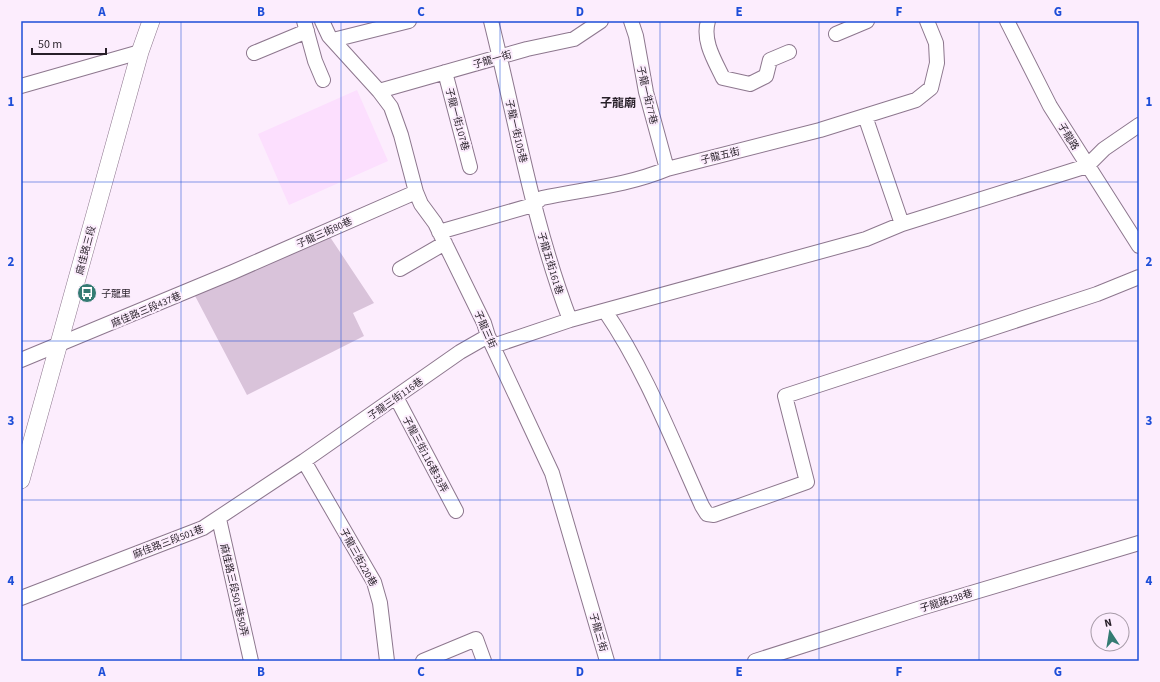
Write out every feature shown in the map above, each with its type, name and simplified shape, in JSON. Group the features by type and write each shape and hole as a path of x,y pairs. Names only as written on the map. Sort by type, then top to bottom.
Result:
{"main road":[{"name":"麻佳路三段","path":"21,480 140,52 151,21"}],"street":[{"name":"子龍三街","path":"322,21 324,27 333,40 379,91 391,107 412,171 416,192 421,204 442,237 484,323 552,473 607,661"},
{"path":"333,40 409,21"},
{"name":"子龍一街105巷","path":"491,21 533,205"},
{"name":"子龍一街","path":"379,91 500,58 527,49 574,39 602,21"},
{"name":"子龍一街77巷","path":"631,21 636,36 646,92 667,168"},
{"path":"708,21 707,37 710,50 723,78 750,84 766,76 770,60 789,52"},
{"path":"836,34 867,21"},
{"name":"子龍五街","path":"400,269 442,237 533,205 542,198 643,179 667,168 820,130 916,100 931,88 937,63 936,43 927,21"},
{"name":"子龍路","path":"1007,21 1050,106 1139,246"},
{"path":"254,53 306,26 315,61 323,80"},
{"path":"21,86 140,52"},
{"name":"子龍一街107巷","path":"445,72 470,167"},
{"path":"865,116 902,224"},
{"path":"1087,166 1104,148 1139,125"},
{"name":"子龍三街116巷","path":"304,462 460,352 491,341 866,239 902,224 1087,166"},
{"name":"子龍三街80巷","path":"233,272 416,192"},
{"name":"子龍五街161巷","path":"533,205 556,283 570,320"},
{"name":"麻佳路三段437巷","path":"21,360 233,272"},
{"path":"605,311 620,333 642,373 702,506 707,514 714,515 807,482 785,396 1096,294 1139,277"},
{"name":"子龍三街116巷33弄","path":"396,397 456,511"},
{"name":"麻佳路三段501巷","path":"21,598 203,528 219,520 304,462"},
{"name":"子龍三街220巷","path":"304,462 374,582 380,603 387,661"},
{"name":"麻佳路三段501巷50弄","path":"219,520 251,661"},
{"name":"子龍路238巷","path":"755,661 928,605 1139,544"},
{"path":"423,661 476,639 484,661"}],"shaded area":[{"path":"357,90 388,161 289,205 258,134"},
{"path":"330,237 374,303 353,313 364,336 247,395 193,292"}],"place":[{"name":"子龍里","path":"87,293"}],"district":[{"name":"子龍廟","path":"618,103"}]}
